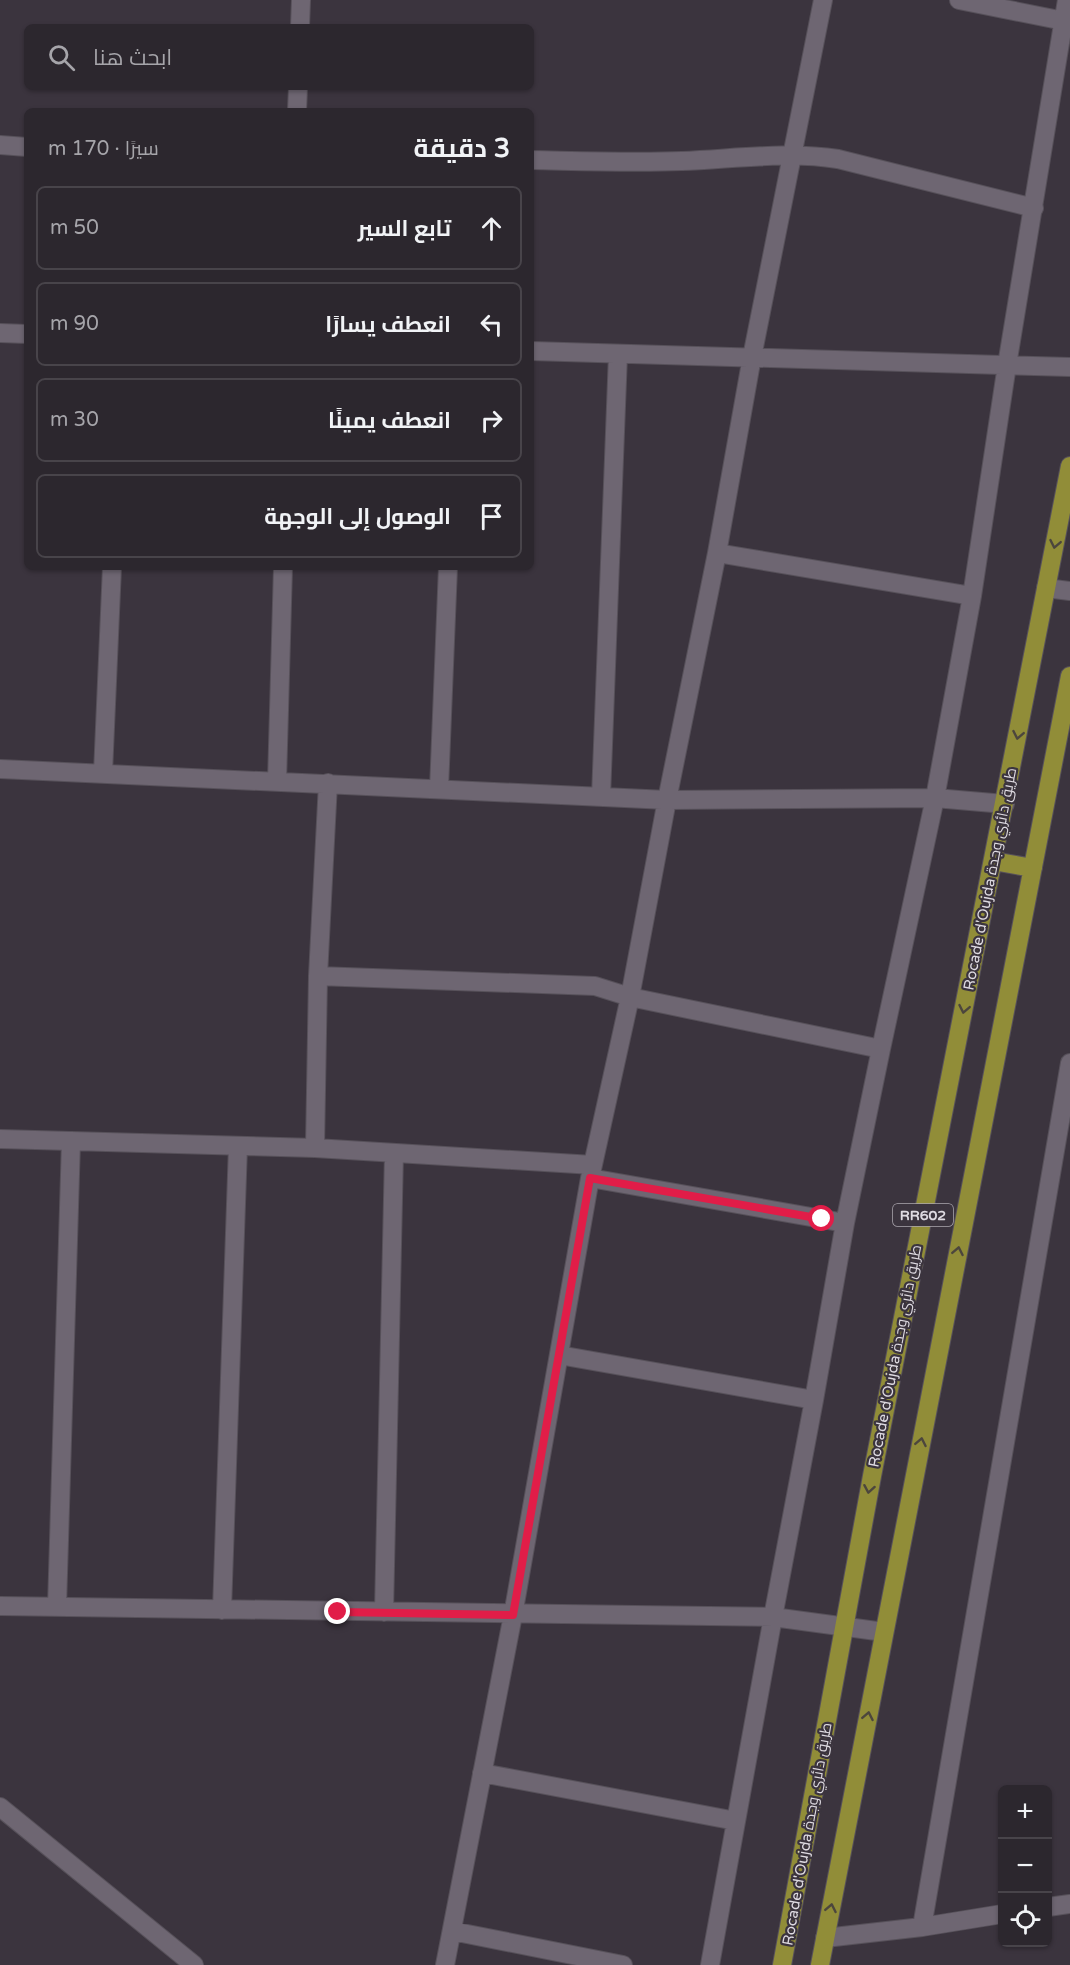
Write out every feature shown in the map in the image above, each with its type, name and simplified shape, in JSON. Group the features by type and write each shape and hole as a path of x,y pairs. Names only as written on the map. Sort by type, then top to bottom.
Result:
{"highway":[{"name":"Rocade d'Oujda طريق دائري وجدة","path":"782,1965 872,1476 1070,466"},
{"name":"RR602","path":"820,1965 1070,676"},
{"path":"993,861 1033,868"}],"street":[{"path":"300,24 302,0"},
{"path":"445,1965 513,1615 592,1172 630,998 717,553 752,357 823,0"},
{"path":"959,0 1064,21"},
{"path":"710,1965 845,1223 935,798 972,596 1067,0"},
{"path":"297,108 298,90"},
{"path":"0,145 24,147"},
{"path":"534,160 679,162 792,155 818,156 1034,208"},
{"path":"0,333 24,334"},
{"path":"534,351 1070,367"},
{"path":"601,797 618,354"},
{"path":"717,553 972,596"},
{"path":"103,773 112,570"},
{"path":"277,782 283,570"},
{"path":"439,789 448,570"},
{"path":"1046,588 1070,591"},
{"path":"0,769 667,800 935,798 1005,804"},
{"path":"315,1148 318,976 328,783"},
{"path":"318,976 595,986 630,998 881,1049"},
{"path":"921,1928 1067,1102 1070,1063"},
{"path":"0,1139 315,1148 394,1153 592,1172 845,1223"},
{"path":"57,1607 71,1141"},
{"path":"222,1610 238,1146"},
{"path":"384,1612 394,1153"},
{"path":"559,1355 814,1400"},
{"path":"0,1606 773,1617 884,1632"},
{"path":"482,1773 736,1821"},
{"path":"0,1807 194,1965"},
{"path":"1052,1906 1070,1904"},
{"path":"825,1938 921,1928 998,1915"},
{"path":"452,1931 623,1965"}],"route":[{"path":"338,1612 513,1615 590,1178 822,1219"}]}
